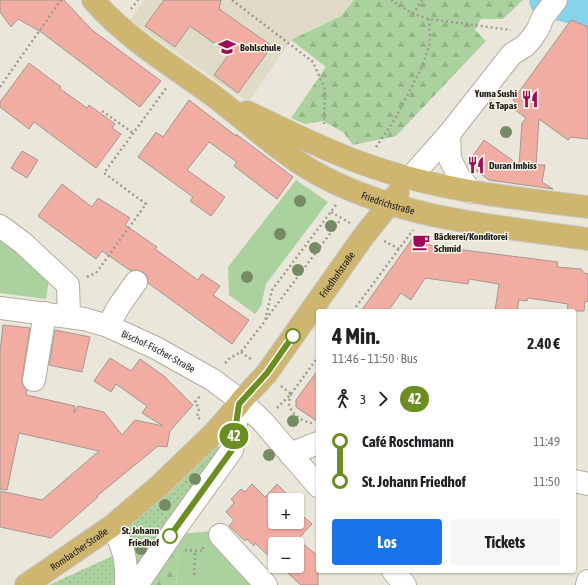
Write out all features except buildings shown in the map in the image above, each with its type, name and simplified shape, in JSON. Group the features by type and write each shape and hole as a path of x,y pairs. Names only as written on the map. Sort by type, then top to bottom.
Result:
{"main road":[{"name":"Friedrichstraße","path":"93,0 103,12 134,39 216,98 290,156 348,189 390,203 461,221 588,239"},
{"name":"Friedrichstraße","path":"216,98 364,164 410,178 480,193 588,206"},
{"name":"Friedhofstraße","path":"112,526 184,463 214,433 267,373 363,237 410,178"},
{"path":"479,223 471,212 473,201 480,193"},
{"name":"Rombacher Straße","path":"26,585 112,526"}],"street":[{"name":"Friedhofstraße","path":"512,54 516,41 523,32 529,25 549,9"},
{"name":"Friedhofstraße","path":"410,178 449,134 512,54 525,46 532,38 549,9"},
{"path":"449,134 450,159 459,177 480,193"},
{"path":"0,226 23,243 68,285 70,316"},
{"path":"108,326 119,306 136,282"},
{"name":"Bischof-Fischer-Straße","path":"0,308 84,318 108,326 156,348 213,380 240,402 263,422 316,484"},
{"path":"34,380 45,313"},
{"path":"137,585 232,450 240,402"},
{"path":"290,454 316,444"},
{"path":"576,482 588,484"},
{"path":"112,526 122,544 127,568 126,585"},
{"path":"220,534 266,585"},
{"path":"395,573 405,585"},
{"path":"587,585 588,581"}],"path":[{"path":"0,87 60,0"},
{"path":"232,0 313,62 325,89 324,124"},
{"path":"391,0 413,14 429,19 523,32"},
{"path":"413,14 422,0"},
{"path":"96,273 146,204 104,173 179,71"},
{"path":"102,110 133,133"},
{"path":"354,309 426,213"},
{"path":"264,321 341,218"},
{"path":"316,360 291,394 289,404 292,411 299,418 308,423 316,424"},
{"path":"185,550 203,551"},
{"path":"194,575 195,551"}],"shaded area":[{"name":"Bohlschule","path":"144,0 354,0 341,16 291,40 250,100 237,95 130,20"}],"green space":[{"path":"354,0 523,0 503,19 481,19 475,30 486,41 396,136 353,145 343,132 323,121 305,124 291,118 326,67 291,40 341,16"},
{"path":"296,180 328,202 266,284 261,306 255,314 229,295 228,267"},
{"path":"0,239 49,280 46,299 0,293"},
{"path":"213,442 222,450 133,585 120,527"},
{"path":"212,531 261,585 176,585 179,534"},
{"path":"179,534 176,585 143,585"},
{"path":"117,554 120,585 49,585"}],"waterway":[{"path":"546,0 588,11"}],"bus line":[{"name":"42","path":"170,536 232,450 239,404 267,373 293,336"}],"place":[{"name":"Bohlschule","path":"227,47"},
{"name":"Yuma Sushi & Tapas","path":"530,99"},
{"name":"Duran Imbiss","path":"476,165"},
{"name":"Bäckerei/Konditorei Schmid","path":"421,242"},
{"name":"St. Johann Friedhof","path":"170,536"}]}
